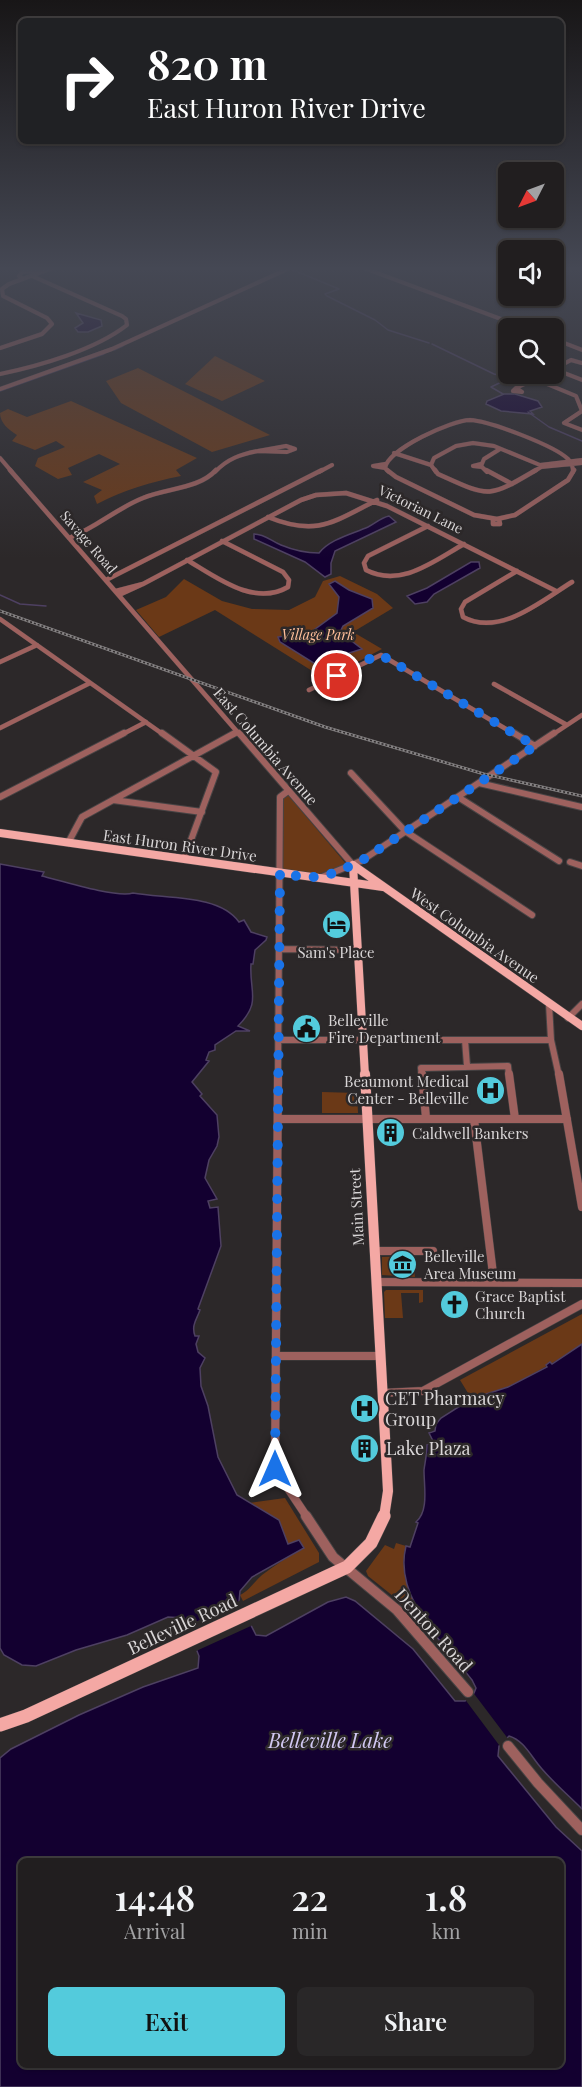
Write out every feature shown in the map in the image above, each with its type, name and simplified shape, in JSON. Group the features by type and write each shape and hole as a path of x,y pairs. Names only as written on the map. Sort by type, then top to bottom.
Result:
{"main road":[{"name":"East Huron River Drive","path":"0,833 383,887"},
{"name":"Main Street","path":"353,865 356,884 366,1119 387,1500 382,1524 372,1544"},
{"name":"West Columbia Avenue","path":"353,865 582,1026"},
{"name":"Belleville Road","path":"0,1725 26,1716 191,1641 347,1567 363,1555 372,1544"}],"street":[{"path":"0,374 29,364"},
{"path":"0,389 69,364"},
{"path":"564,373 582,380"},
{"path":"516,388 524,384"},
{"path":"547,384 576,396 582,411 564,423 582,430"},
{"path":"470,420 490,423 558,453 570,462 574,472 568,480 515,515 496,519 478,516 396,477 385,466 394,453 452,423 470,420"},
{"path":"431,465 436,457 470,443 500,449 540,465 582,462"},
{"path":"70,540 87,536 131,507 153,497 208,479 229,459 257,451 286,446 295,449 287,452 257,451"},
{"path":"500,449 486,458 481,465 486,472 512,484"},
{"path":"394,453 431,465 438,474 490,497 493,496 493,492 541,467 570,462"},
{"name":"Savage Road","path":"0,458 160,642"},
{"path":"524,460 531,466 532,470 529,473"},
{"path":"106,580 332,465"},
{"path":"337,484 339,492"},
{"name":"Victorian Lane","path":"118,593 138,588 308,497 339,492 359,494 377,500 487,558 556,591"},
{"path":"268,517 300,531 309,531 377,500"},
{"path":"428,526 368,556 364,562 366,570 380,577 401,577 464,544"},
{"path":"187,560 252,594 271,595 288,587 290,580 283,572 222,542"},
{"path":"517,571 465,602 461,609 463,617 476,624 496,624 572,582"},
{"path":"0,619 207,765 217,775 184,859"},
{"name":"East Columbia Avenue","path":"160,642 353,865"},
{"path":"0,662 37,645"},
{"path":"309,690 381,655 535,746"},
{"path":"0,728 90,683"},
{"path":"494,684 567,725"},
{"path":"317,878 334,874 353,865 582,715"},
{"path":"0,797 146,722"},
{"path":"68,843 79,819 238,732"},
{"path":"351,773 405,831 532,915"},
{"path":"479,783 582,807"},
{"name":"Denton Road","path":"288,791 280,797 275,1469 333,1557 397,1610 468,1692"},
{"path":"458,797 559,861"},
{"path":"113,800 202,812"},
{"path":"570,862 582,866"},
{"path":"280,949 358,950"},
{"path":"549,1004 551,1040 582,1208"},
{"path":"568,1018 582,1004"},
{"path":"278,1040 551,1040"},
{"path":"465,1040 467,1066"},
{"path":"426,1118 421,1068 508,1066 515,1119"},
{"path":"279,1119 567,1119"},
{"path":"474,1119 494,1282"},
{"path":"374,1251 433,1251"},
{"path":"376,1282 582,1282"},
{"path":"382,1393 423,1391 582,1304"},
{"path":"276,1356 380,1356"},
{"path":"508,1746 582,1830"}],"green space":[{"path":"206,364 232,364 265,381 222,401 185,384"},
{"path":"138,368 270,435 212,452 121,403 106,381"},
{"path":"71,401 197,458 176,470 181,476 138,487 97,504 94,496 102,490 83,482 120,464 99,454 68,468 72,475 58,479 35,466 38,458 65,447 56,441 35,450 12,441 17,435 6,426 0,417 0,413 8,409 27,417"},
{"name":"Village Park","path":"340,576 377,594 393,608 353,632 382,649 325,679 215,610 159,637 136,610 166,597 184,579 222,601 252,609 289,610 315,597 323,581"},
{"path":"289,796 347,865 323,875 283,869 283,797"},
{"path":"322,1092 357,1093 358,1113 322,1113"},
{"path":"413,1256 415,1277 382,1275 382,1257"},
{"path":"386,1290 423,1290 423,1302 419,1303 419,1293 401,1293 403,1318 385,1318 384,1292"},
{"path":"582,1314 582,1344 575,1350 508,1388 471,1398 460,1380"},
{"path":"285,1498 319,1553 319,1562 243,1601 240,1595 262,1575 304,1548 288,1544 249,1503"},
{"path":"396,1543 406,1546 405,1574 422,1617 420,1623 393,1596 368,1576 366,1571 385,1545 394,1549"}],"water":[{"path":"504,394 515,394 538,401 542,407 530,411 533,414 501,411 486,404 487,401"},
{"path":"389,516 396,522 335,551 331,563 331,574 325,577 305,562 254,539 254,534 258,534 290,548 319,553 335,540"},
{"path":"471,562 479,562 480,568 434,594 427,602 415,604 407,596 427,588"},
{"path":"335,581 349,590 372,599 373,608 343,626 340,632 362,649 340,656 333,668 320,667 280,642 278,637 311,632 337,613 339,597 329,584"},
{"name":"Belleville Lake","path":"0,864 44,872 42,876 102,891 176,897 205,902 219,906 239,922 244,920 251,932 267,937 255,950 253,964 251,964 252,1003 250,1010 238,1026 250,1031 236,1031 215,1045 215,1050 209,1052 206,1060 209,1061 192,1082 202,1094 200,1096 217,1115 219,1137 209,1160 205,1178 217,1199 208,1201 210,1208 218,1207 221,1246 198,1309 200,1310 194,1329 195,1336 199,1336 196,1344 198,1352 205,1358 200,1368 201,1386 208,1406 218,1457 237,1495 279,1520 288,1544 299,1540 304,1548 252,1577 240,1591 239,1602 256,1635 266,1636 328,1602 346,1597 355,1601 413,1649 455,1701 465,1701 474,1693 476,1688 472,1680 423,1618 407,1584 404,1565 406,1546 410,1547 418,1523 416,1522 423,1512 427,1445 433,1441 429,1433 435,1431 436,1424 441,1418 471,1399 508,1387 547,1367 546,1365 550,1362 552,1364 582,1344 582,1809 515,1738 509,1736 499,1746 498,1756 556,1827 582,1851 582,2087 0,2087 0,1758 11,1749 79,1715 143,1687 198,1668 199,1656 184,1618 168,1617 127,1635 76,1650 36,1666 22,1665 4,1655 0,1648"}],"pier":[{"path":"241,1600 253,1625 194,1652 185,1627"},
{"path":"472,1691 509,1740 502,1749 464,1698"}],"waterway":[{"path":"0,391 75,364"},
{"path":"474,364 494,374 510,378 491,387 503,394"},
{"path":"528,412 549,427 582,441"},
{"path":"0,595 20,604 46,606"}],"railway":[{"path":"0,611 325,727 484,774 582,796"}],"place":[{"name":"Sam's Place","path":"336,925"},
{"name":"Belleville Fire Department","path":"307,1029"},
{"name":"Beaumont Medical Center - Belleville","path":"490,1090"},
{"name":"Caldwell Bankers","path":"391,1133"},
{"name":"Belleville Area Museum","path":"403,1265"},
{"name":"Grace Baptist Church","path":"454,1305"},
{"name":"CET Pharmacy Group","path":"364,1408"},
{"name":"Lake Plaza","path":"365,1448"}],"route":[{"path":"275,1469 280,873 317,878 334,874 361,861 535,746 381,655 337,676"}]}
